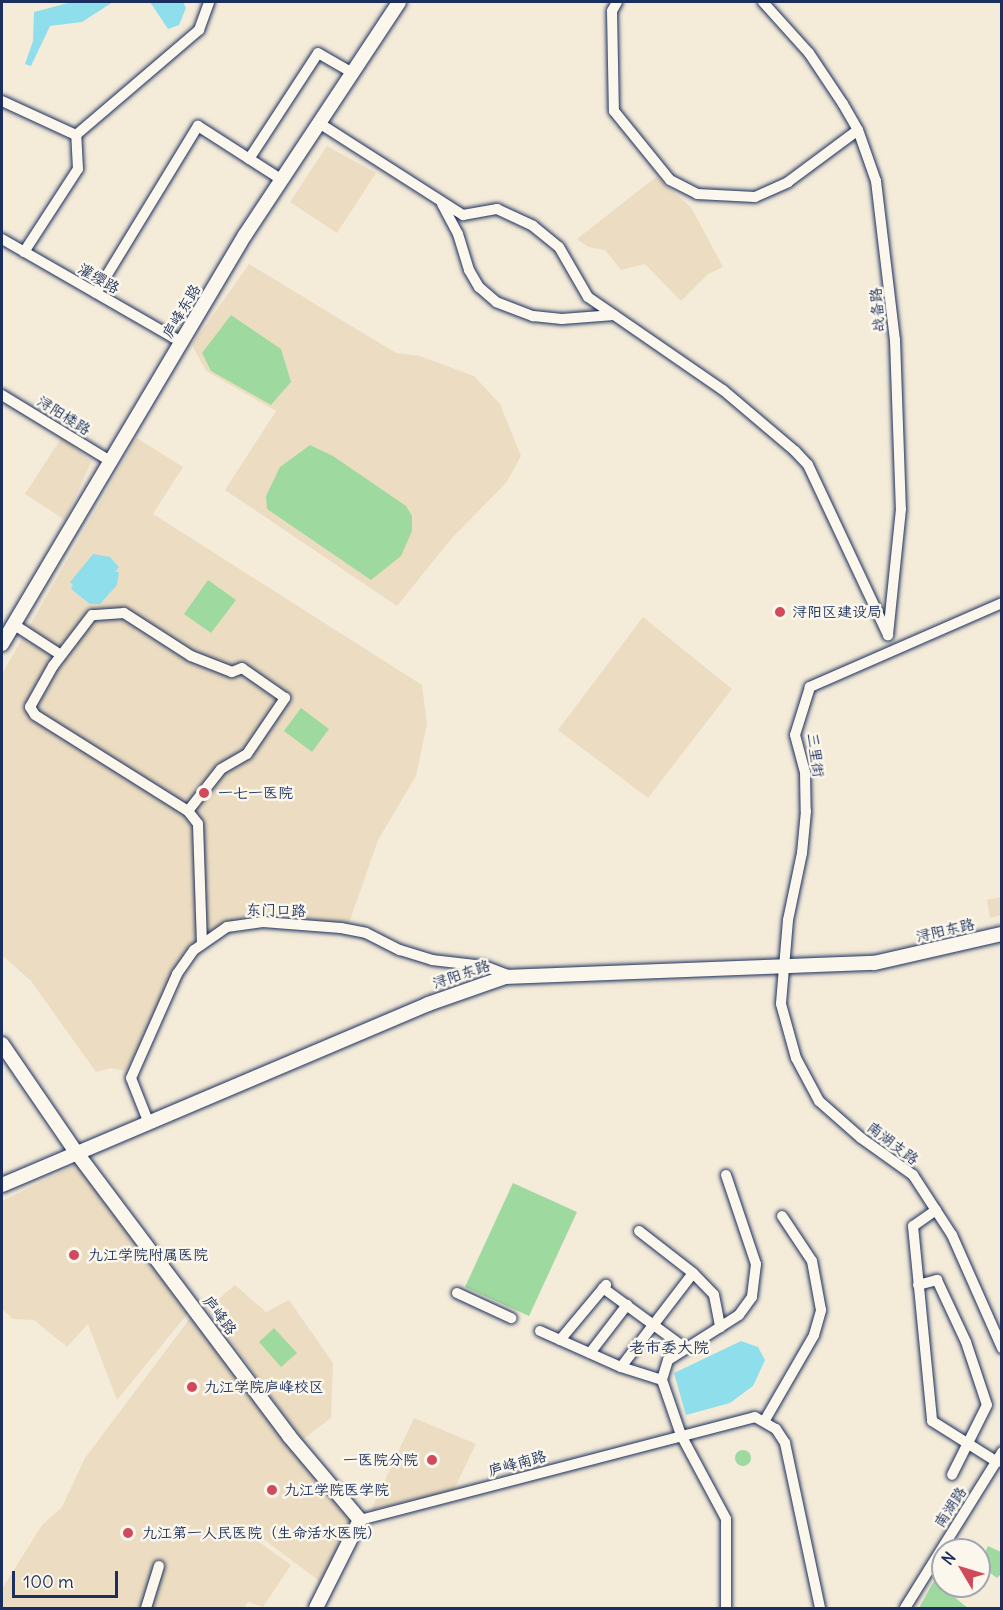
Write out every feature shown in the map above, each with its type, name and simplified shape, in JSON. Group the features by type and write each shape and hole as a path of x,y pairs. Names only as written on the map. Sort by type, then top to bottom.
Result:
{"main road":[{"name":"庐峰东路","path":"2,644 181,342 282,180 399,2"},
{"name":"浔阳东路","path":"2,1185 148,1121 428,1004 510,976 874,963 1002,934"},
{"name":"庐峰路","path":"2,1044 76,1152 289,1436 360,1520"},
{"path":"316,1608 360,1520"}],"street":[{"path":"75,135 199,30 209,2"},
{"path":"617,2 612,10 614,111 670,180 698,194 755,196 788,182 858,130"},
{"name":"战备路","path":"763,2 821,70 858,130 876,181 895,340 901,509 887,651"},
{"path":"249,159 318,53 352,73"},
{"path":"2,100 75,135"},
{"path":"319,123 463,215 497,209 533,226 559,247 588,297 723,390 808,465 888,635"},
{"path":"96,293 198,126 282,180"},
{"path":"24,252 78,169 75,135"},
{"path":"441,201 458,234 469,270 479,287 496,302 533,316 562,319 614,315"},
{"name":"灌缨路","path":"2,239 181,342"},
{"name":"浔阳楼路","path":"2,395 110,461"},
{"name":"三里街","path":"784,965 806,811 805,772 795,735 801,706 810,687 887,651 1002,603"},
{"path":"188,811 221,769 247,754 285,698 242,668 232,672 190,656 124,612 92,615 32,698 30,707 35,715 188,811 198,824 201,838 202,943"},
{"path":"13,624 61,655"},
{"name":"东门口路","path":"148,1121 131,1078 177,974 202,943 227,927 244,923 341,928 366,933 400,950 432,960 484,966 510,976"},
{"name":"南湖支路","path":"784,965 781,1004 786,1031 819,1101 861,1138 913,1175 952,1235 1002,1348"},
{"path":"726,1175 757,1274 747,1305 720,1327 685,1348 665,1364 662,1380 681,1435 726,1519 726,1608"},
{"path":"936,1210 913,1226 932,1421 969,1444 999,1457"},
{"path":"782,1216 812,1261 821,1310 814,1335 765,1420 785,1443 820,1608"},
{"path":"639,1231 693,1273 718,1302 720,1327"},
{"path":"621,1367 693,1273"},
{"path":"918,1285 937,1280 966,1342 987,1406 952,1475"},
{"path":"560,1340 604,1286 685,1348"},
{"path":"457,1293 511,1318"},
{"path":"590,1353 627,1305"},
{"path":"540,1332 621,1367 662,1380"},
{"name":"庐峰南路","path":"360,1520 740,1419 765,1420"},
{"name":"南湖路","path":"905,1608 999,1457"},
{"path":"146,1608 159,1566"}],"shaded area":[{"path":"327,146 376,173 337,233 290,202"},
{"path":"656,177 691,207 723,267 708,274 681,301 645,264 621,270 605,250 588,247 577,239"},
{"path":"249,264 396,353 420,356 474,376 500,404 521,456 506,483 451,539 397,606 225,490 276,411 206,371 192,345"},
{"path":"62,437 91,462 65,520 25,494"},
{"name":"一七一医院","path":"137,438 183,467 153,514 422,685 427,724 416,776 378,840 348,926 272,914 246,917 197,939 185,951 152,1027 125,1071 111,1068 96,1072 31,981 2,955 2,674"},
{"path":"643,617 732,689 648,798 558,730"},
{"path":"1001,897 1001,915 990,918 987,900"},
{"name":"九江学院附属医院","path":"78,1164 189,1312 117,1400 88,1324 67,1347 34,1320 13,1319 2,1309 2,1201"},
{"path":"235,1285 266,1312 289,1300 333,1363 331,1418 302,1440 208,1308"},
{"path":"191,1317 351,1521 322,1583 250,1529 242,1534 201,1530 255,1539 291,1565 263,1607 248,1602 244,1608 2,1608 2,1589 42,1525 62,1507 85,1458"},
{"name":"一医院分院","path":"414,1418 476,1444 453,1491 371,1510"}],"green space":[{"path":"231,315 281,349 291,382 271,405 211,371 202,353"},
{"path":"310,445 333,456 406,506 412,516 412,531 401,556 371,580 267,509 266,496 280,467"},
{"path":"208,580 236,600 211,633 184,614"},
{"path":"301,708 329,729 312,752 284,731"},
{"path":"513,1183 577,1212 529,1316 465,1287"},
{"path":"274,1328 297,1353 281,1367 259,1342"},
{"path":"743,1450 749,1452 751,1458 749,1464 743,1466 737,1464 735,1458 737,1452"},
{"path":"991,1547 1001,1552 1001,1574 997,1578 991,1574"},
{"path":"931,1586 931,1598 955,1598 968,1608 919,1608"}],"water":[{"path":"72,2 113,2 82,22 50,26 31,66 25,64 33,41 34,12"},
{"path":"150,2 183,2 186,8 179,25 168,29"},
{"path":"93,554 110,557 119,567 115,572 119,572 117,585 100,604 90,604 71,589 73,585 70,582"},
{"path":"741,1341 758,1347 765,1360 753,1386 730,1403 686,1415 674,1373"}],"place":[{"name":"浔阳区建设局","path":"780,612"},
{"name":"一七一医院","path":"204,793"},
{"name":"九江学院附属医院","path":"74,1255"},
{"name":"九江学院庐峰校区","path":"192,1387"},
{"name":"一医院分院","path":"432,1460"},
{"name":"九江学院医学院","path":"272,1490"},
{"name":"九江第一人民医院（生命活水医院）","path":"128,1533"}],"district":[{"name":"老市委大院","path":"669,1347"}]}
